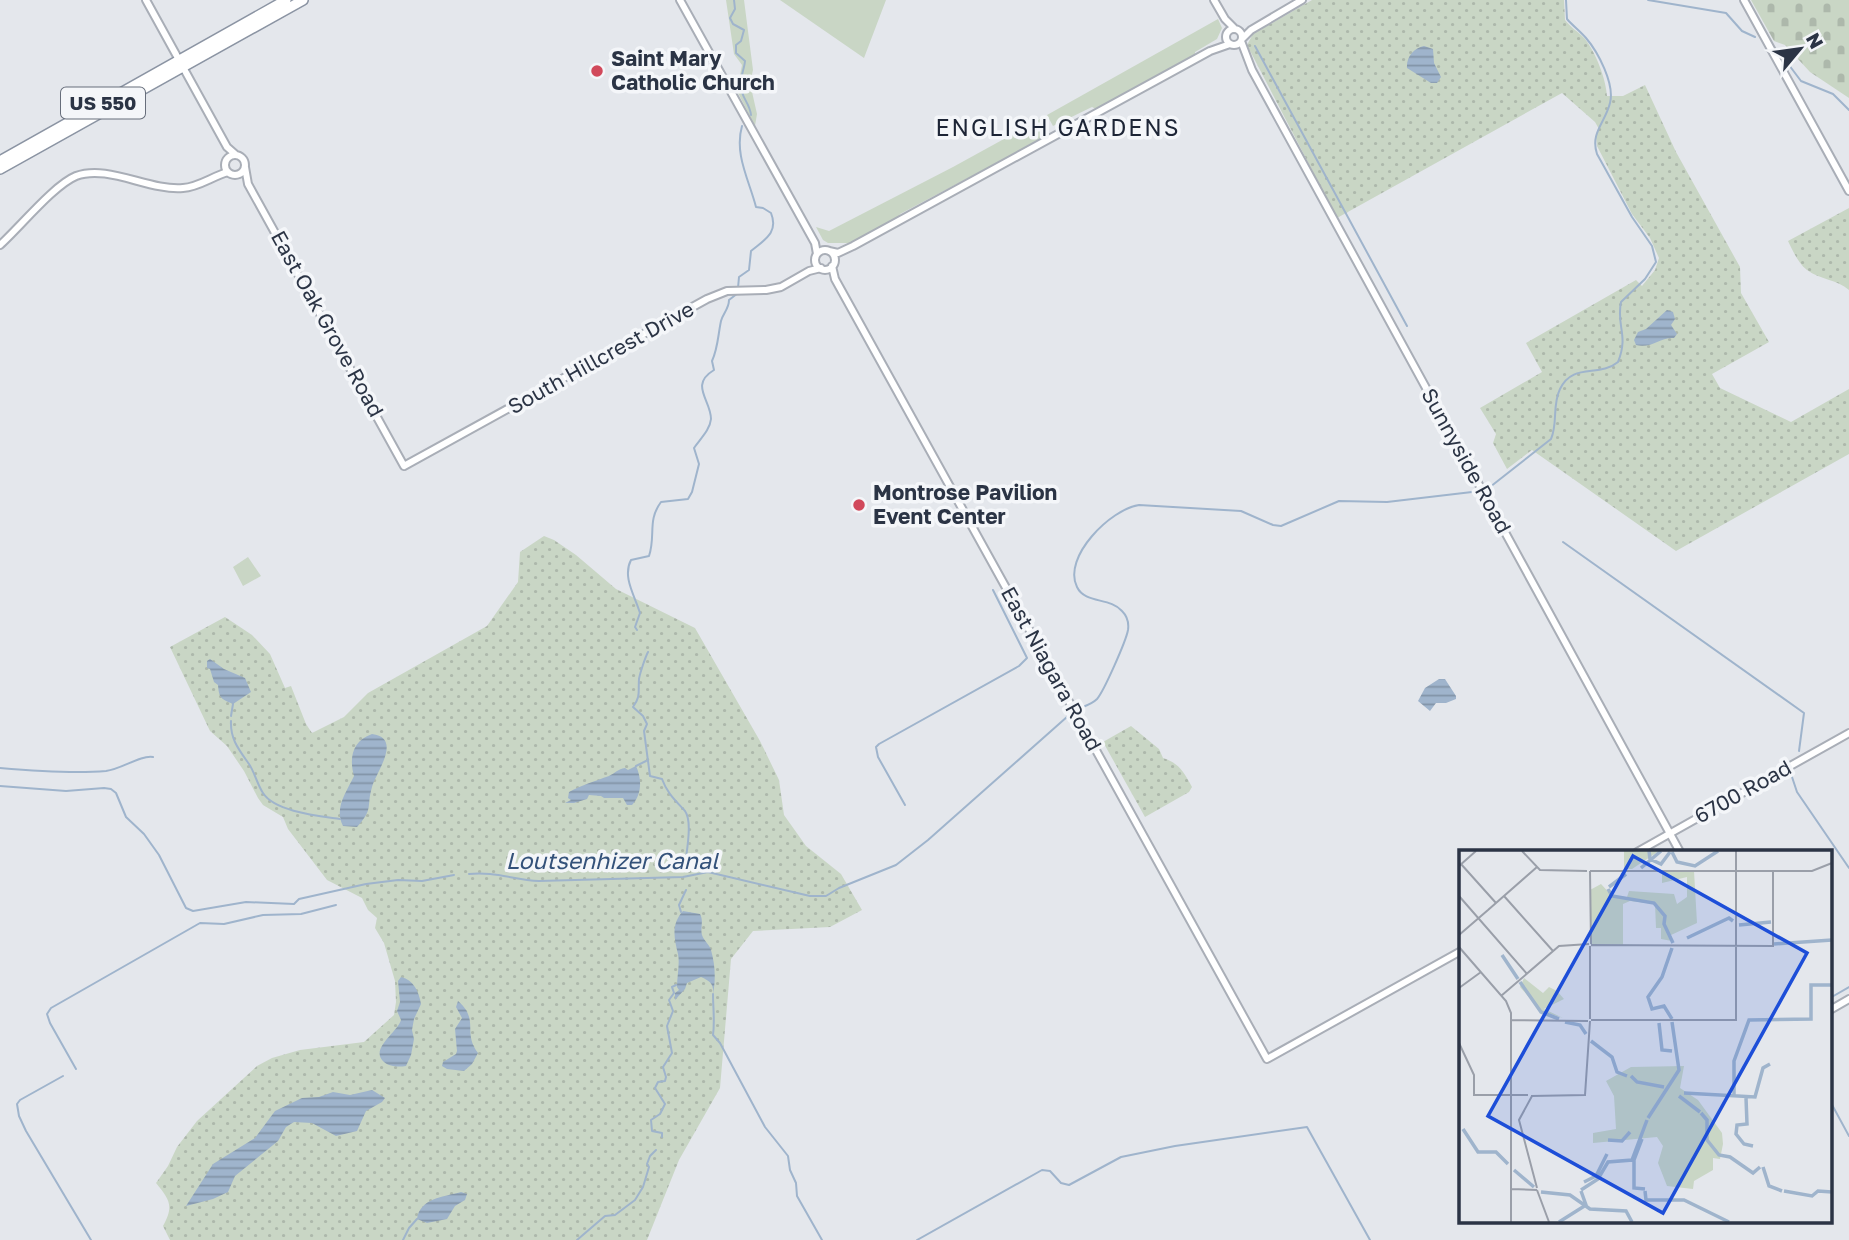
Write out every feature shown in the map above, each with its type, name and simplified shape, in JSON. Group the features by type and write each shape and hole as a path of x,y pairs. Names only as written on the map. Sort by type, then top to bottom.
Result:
{"highway":[{"name":"US 550","path":"0,169 286,0"},
{"name":"US 550","path":"0,161 303,0"}],"street":[{"path":"146,0 227,147 235,155 242,157 245,167 239,176"},
{"path":"680,0 810,235 822,269 833,265 842,253 853,246"},
{"path":"1214,0 1225,19 1237,30"},
{"path":"1210,51 1230,31 1275,15 1302,0"},
{"path":"1744,0 1849,191"},
{"path":"816,257 821,251 838,253 853,246 1210,51 1242,40 1275,15"},
{"path":"1225,19 1226,35"},
{"name":"Sunnyside Road","path":"1237,30 1252,69 1680,850"},
{"name":"Sunnyside Road","path":"1226,35 1231,45 1252,69"},
{"path":"227,147 227,165 239,176"},
{"path":"211,178 235,155"},
{"name":"East Oak Grove Road","path":"245,167 248,184 404,466"},
{"path":"0,245 54,191 76,176 99,173 170,188 184,188 211,178 239,176"},
{"name":"East Oak Grove Road","path":"239,176 248,184"},
{"path":"810,235 834,255 833,265"},
{"name":"South Hillcrest Drive","path":"806,273 816,257"},
{"name":"East Niagara Road","path":"833,265 835,279 1267,1059 1459,952"},
{"name":"South Hillcrest Drive","path":"404,466 707,299 727,291 781,287 806,273 822,269"},
{"name":"East Niagara Road","path":"822,269 835,279"},
{"name":"6700 Road","path":"1640,850 1849,733"},
{"path":"1832,1009 1849,999"}],"green space":[{"path":"726,0 744,0 753,70 750,83 757,114 755,126 737,91 742,65 734,54"},
{"path":"780,0 886,0 864,58"},
{"path":"1312,0 1564,0 1565,20 1585,39 1593,51 1607,96 1623,96 1645,85 1676,152 1740,267 1741,293 1769,342 1712,374 1720,388 1791,422 1849,389 1849,454 1676,551 1532,450 1507,469 1493,443 1496,434 1480,408 1542,372 1526,343 1636,280 1642,286 1655,270 1659,258 1650,238 1632,214 1597,146 1599,129 1595,122 1562,93 1337,218 1247,45 1253,34"},
{"path":"1751,0 1849,0 1849,98 1810,72 1785,45 1774,41"},
{"path":"1218,19 1222,28 1217,39 1195,54 1096,109 1092,107 1053,126 1047,115"},
{"path":"1040,119 1047,136 900,214 852,243 828,243 823,240 816,227 829,231"},
{"path":"1849,208 1849,290 1807,270 1788,241"},
{"path":"544,536 576,555 616,589 695,628 760,741 779,780 784,815 806,846 841,874 862,910 830,927 753,931 731,959 720,1088 679,1160 647,1240 170,1240 163,1226 169,1213 169,1203 156,1183 177,1147 197,1121 257,1066 272,1058 300,1050 364,1042 394,1015 396,1002 395,981 384,943 375,928 377,918 368,910 362,898 327,880 288,829 283,817 263,805 227,746 210,731 170,647 225,617 252,635 270,654 285,688 291,686 312,733 344,717 368,693 487,626 518,582 520,552"},
{"path":"248,557 261,576 243,586 233,567"},
{"path":"1131,726 1159,749 1163,758 1180,769 1192,787 1189,792 1145,817 1103,742"}],"water":[{"path":"1424,46 1433,49 1434,63 1441,77 1437,83 1431,83 1407,68 1411,54"},
{"path":"1667,310 1673,312 1675,319 1671,325 1677,334 1674,338 1636,345 1634,340 1638,332 1646,329"},
{"path":"210,659 224,669 245,678 251,692 233,704 223,699 210,669 207,668 207,661"},
{"path":"1439,679 1445,679 1456,699 1436,703 1430,711 1418,701 1425,688"},
{"path":"372,734 386,742 387,749 372,787 369,808 357,827 343,826 340,807 354,776 352,757 360,741"},
{"path":"636,766 640,786 632,805 627,805 623,798 589,795 587,799 565,803 571,800 568,798 569,792 620,769 628,770"},
{"path":"683,911 700,914 702,935 712,955 715,983 713,994 711,983 701,977 687,983 675,1000 675,993 679,990 679,958 674,931"},
{"path":"401,977 415,987 421,1004 414,1019 414,1039 406,1066 389,1065 380,1057 382,1046 401,1020 397,1011 400,1002 398,981"},
{"path":"458,1001 468,1014 471,1039 478,1053 464,1071 442,1066 443,1062 457,1051 455,1029 462,1018 456,1007"},
{"path":"372,1090 385,1098 366,1111 357,1131 336,1136 312,1123 294,1122 286,1127 278,1141 235,1176 228,1192 186,1206 213,1164 255,1138 275,1111 302,1098 319,1097 333,1092 350,1095"},
{"path":"461,1192 467,1194 465,1200 455,1206 447,1219 427,1223 417,1219 427,1203"}],"waterway":[{"path":"734,0 735,9 730,18 733,24 744,30 741,41 736,45 736,53 745,61 741,88 751,115"},
{"name":"Loutsenhizer Canal","path":"1490,487 1551,439 1558,395 1565,381 1579,373 1611,367 1618,362 1622,345 1621,302 1645,279 1656,262 1652,246 1632,217 1597,154 1595,140 1610,103 1610,87 1596,51 1567,19 1566,0"},
{"name":"Loutsenhizer Canal","path":"1648,0 1726,13 1742,31 1755,37"},
{"path":"1255,46 1407,326"},
{"name":"Loutsenhizer Canal","path":"1777,49 1801,81 1833,94 1849,110"},
{"path":"738,288 739,277 749,270 751,251 769,235 773,226 771,213 756,207 746,177 740,147 742,126"},
{"path":"637,630 635,627 640,613 630,586 629,566 631,560 649,556 654,516 661,502 688,499 692,492 699,464 694,448 707,431 711,419 703,393 703,381 714,370 712,361 721,321 729,300 738,293"},
{"name":"Loutsenhizer Canal","path":"1078,709 1097,699 1119,655 1128,627 1125,615 1117,607 1081,592 1074,575 1076,562 1083,549 1092,536 1115,515 1139,505 1241,511 1281,526 1339,501 1387,502 1472,492"},
{"path":"1563,542 1804,713 1799,751"},
{"path":"905,805 878,757 876,747 1019,666 1027,658 993,590"},
{"path":"648,652 640,676 638,697 633,707 647,724 644,731 650,776 662,779 687,816 689,830 685,867"},
{"path":"231,716 233,704"},
{"name":"Loutsenhizer Canal","path":"469,874 539,881 683,877 708,872 810,896 826,896 896,865 1068,716"},
{"path":"231,721 236,744 251,767 261,790 269,799 287,809 340,819"},
{"path":"0,768 66,772 106,771 142,758 153,757"},
{"path":"636,766 646,761"},
{"path":"1792,777 1797,792 1849,868"},
{"name":"Loutsenhizer Canal","path":"0,786 66,791 111,789 116,793 126,817 144,834 159,855 186,908 193,911 246,902 294,904 299,899 366,884 398,880 422,881 454,875"},
{"path":"681,912 679,905 686,890"},
{"path":"76,1069 50,1023 47,1014 51,1008 200,923 224,924 263,915 301,914 336,905"},
{"path":"662,1137 662,1133 652,1131 651,1120 660,1114 665,1104 655,1088 658,1082 665,1081 663,1067 672,1053 667,1026 673,1011 669,1000 674,993 672,987 676,985"},
{"path":"1832,997 1849,987"},
{"path":"713,994 713,1035 720,1043 765,1127 788,1156 797,1196 822,1240"},
{"path":"63,1076 20,1100 17,1104 19,1116 91,1240"},
{"path":"1832,1105 1849,1136"},
{"path":"917,1240 1042,1170 1050,1171 1061,1183 1069,1185 1121,1157 1175,1146 1307,1127 1370,1240"},
{"path":"577,1240 605,1216 615,1215 635,1200 643,1187 650,1156 656,1150"},
{"path":"403,1240 417,1219"}],"place":[{"name":"Saint Mary Catholic Church","path":"597,71"},
{"name":"Montrose Pavilion Event Center","path":"859,505"}],"district":[{"name":"ENGLISH GARDENS","path":"1058,128"}]}
